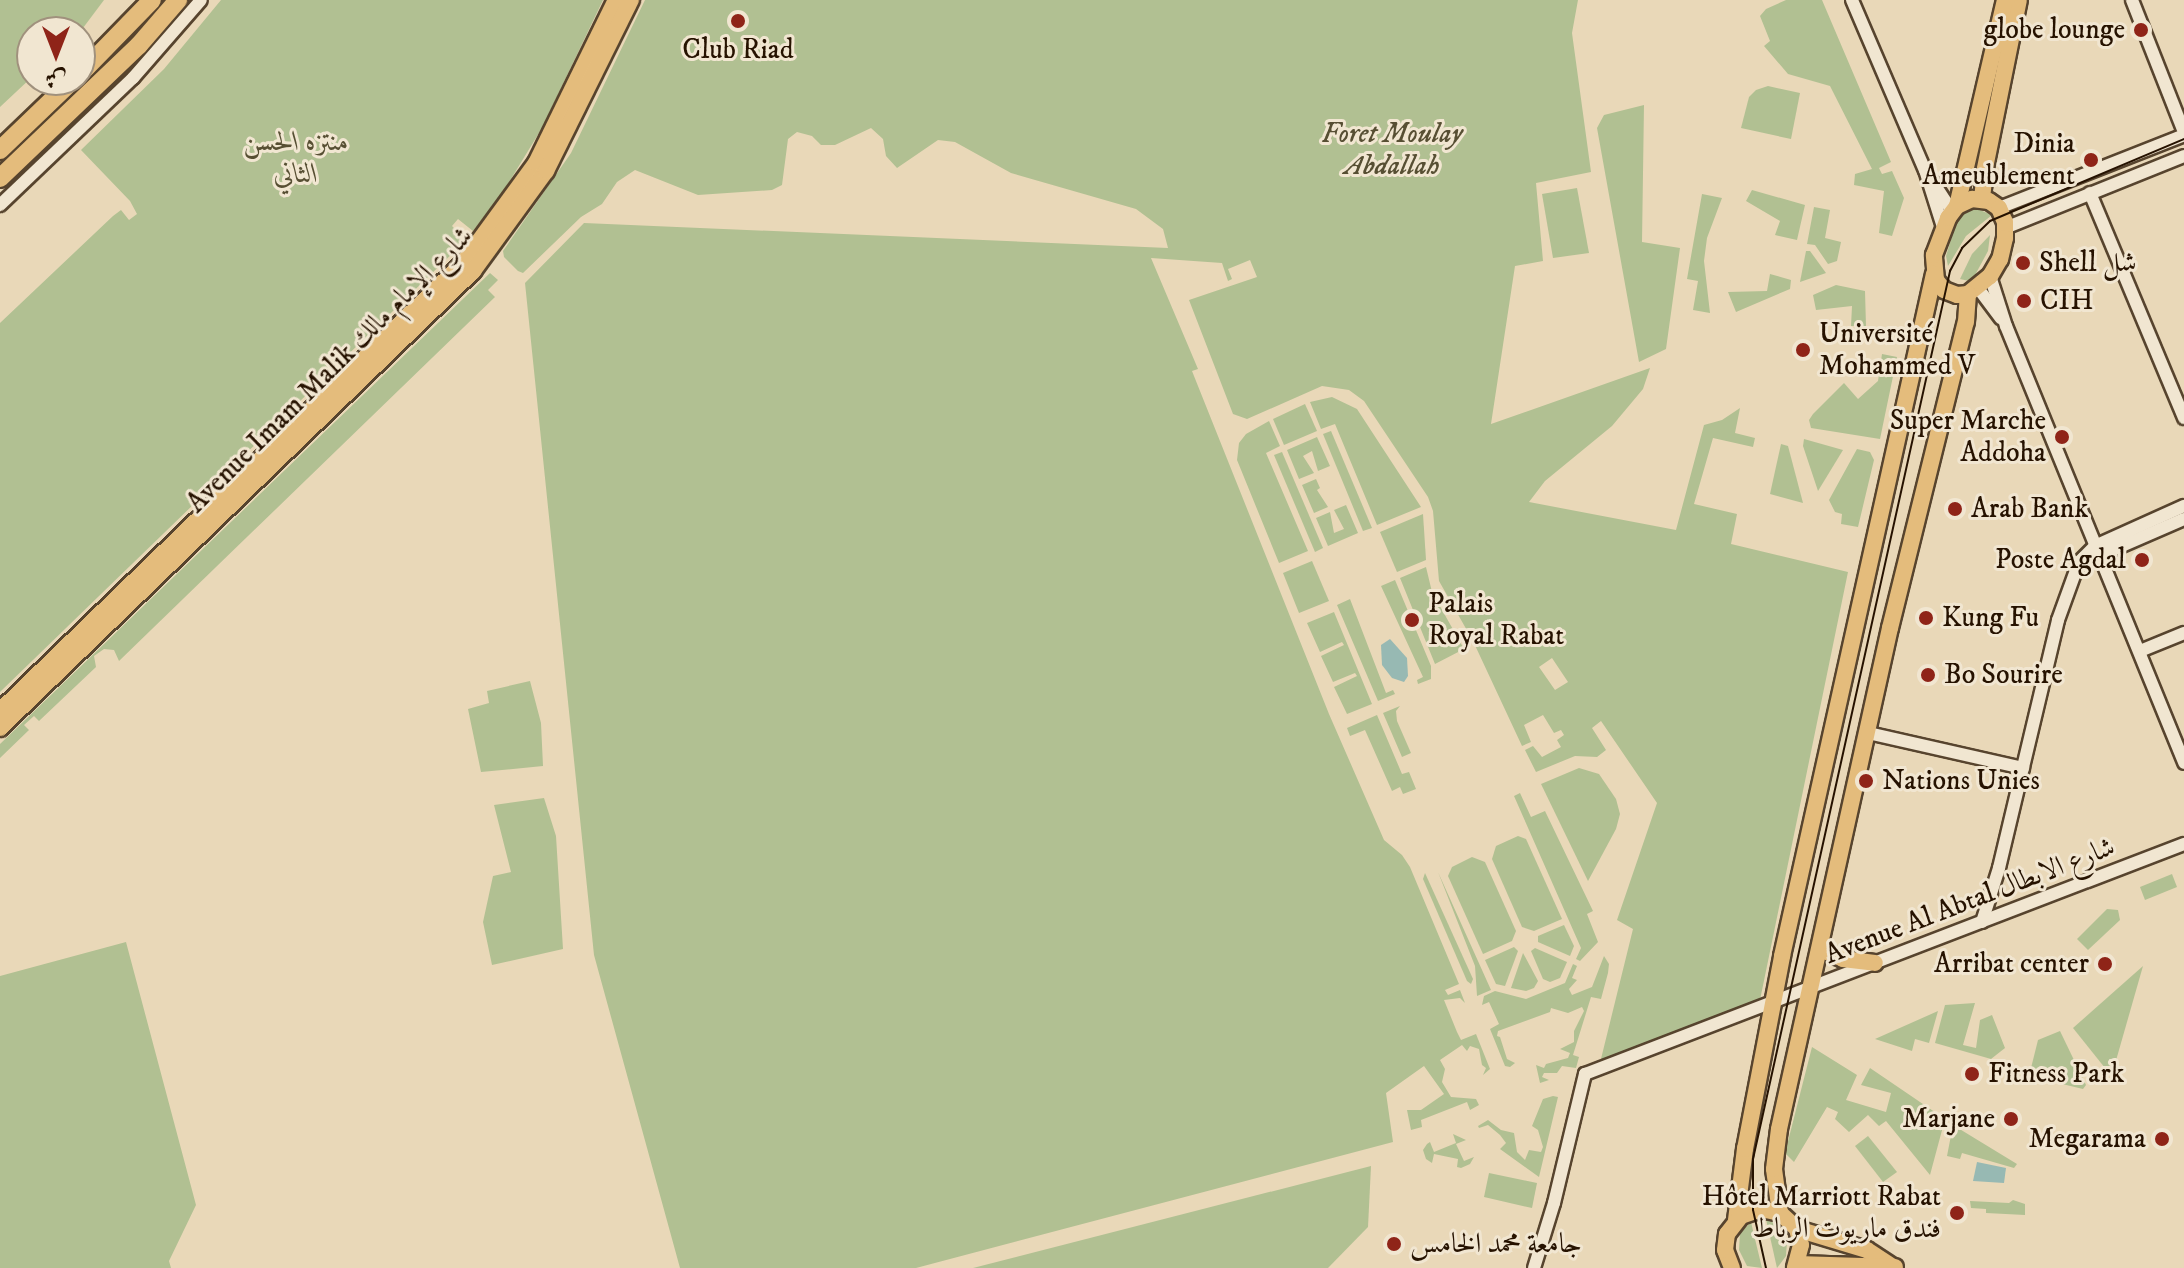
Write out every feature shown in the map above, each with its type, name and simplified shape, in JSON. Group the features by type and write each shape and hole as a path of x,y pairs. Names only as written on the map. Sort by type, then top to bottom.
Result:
{"highway":[{"path":"96,58 152,0"},
{"path":"0,178 139,45 178,0"},
{"path":"0,150 56,96"}],"main road":[{"name":"Avenue Imam Malik شارع الإمام مالك","path":"0,711 463,263 536,163 616,0"},
{"name":"Avenue Imam Malik شارع الإمام مالك","path":"0,728 473,271 546,171 631,0"},
{"path":"1732,1268 1725,1241 1736,1220 1743,1159 1773,1002 1934,274 1934,255 1943,227 1955,208 2005,0"},
{"path":"1982,199 1985,168 2019,0"},
{"path":"1896,1267 1867,1250 1797,1229 1780,1213 1774,1179 1776,1144 1868,733 1966,322 1979,286 2003,249 2005,228 1999,208 1982,199 1972,199 1955,208"},
{"path":"1934,274 1948,292 1979,286"},
{"path":"1820,949 1843,959 1875,963"},
{"path":"1736,1220 1753,1210 1780,1213"},
{"path":"1797,1229 1801,1245 1796,1266 1896,1267"}],"street":[{"path":"0,205 133,78 201,0"},
{"path":"1852,0 1925,170 1943,227"},
{"path":"1999,208 2184,133 2132,0"},
{"path":"2005,228 2184,156"},
{"path":"1925,170 1955,208"},
{"path":"2090,193 2184,418"},
{"path":"1979,286 2004,321 2184,763"},
{"path":"1982,922 1991,899 2058,620 2079,562 2184,506"},
{"path":"2097,551 2184,519"},
{"path":"2140,651 2184,633"},
{"path":"1868,733 2023,768"},
{"name":"Avenue Al Abtal شارع الابطال","path":"1534,1268 1554,1203 1585,1074 2184,844"}],"green space":[{"path":"0,0 104,0 92,16 16,16 16,92 0,107"},
{"path":"163,0 168,0 96,75 96,70"},
{"name":"منتزه الحسن الثاني","path":"221,0 603,0 542,128 503,192 473,231 458,219 452,226 466,240 0,692 0,323 113,216 121,210 129,220 137,214 130,201 81,150 164,69"},
{"name":"Foret Moulay Abdallah","path":"645,0 1578,0 1572,33 1591,172 1536,183 1543,261 1515,266 1491,424 1650,368 1643,389 1612,426 1545,481 1529,502 1676,530 1704,425 1722,420 1740,408 1735,433 1755,438 1753,447 1713,438 1694,504 1737,514 1731,544 1848,572 1760,1000 1599,1067 1633,929 1617,920 1657,803 1601,721 1592,728 1606,750 1597,757 1575,756 1536,772 1525,750 1533,746 1542,757 1561,747 1557,740 1564,735 1561,730 1554,733 1543,715 1524,725 1531,742 1522,746 1473,641 1439,581 1433,511 1428,497 1364,401 1349,390 1322,386 1247,419 1233,414 1189,300 1257,277 1250,260 1228,269 1232,279 1228,281 1222,263 1151,258 1198,369 1192,371 1329,714 1384,840 1402,855 1410,867 1459,984 1445,990 1448,995 1460,990 1465,1003 1460,998 1444,1000 1457,1032 1461,1040 1476,1034 1490,1069 1483,1075 1486,1068 1482,1065 1479,1049 1470,1046 1467,1051 1462,1045 1440,1060 1445,1069 1442,1082 1451,1097 1476,1099 1479,1105 1470,1110 1467,1102 1421,1120 1422,1127 1411,1130 1407,1110 1421,1110 1444,1094 1424,1066 1386,1093 1393,1142 916,1268 680,1268 594,955 525,283 584,223 1168,248 1163,229 1136,209 1011,173 955,142 938,140 897,168 886,156 883,139 871,128 835,145 821,145 812,136 797,132 788,139 782,185 772,190 698,195 635,170 617,182 602,204 581,217 523,273 518,271 504,257 503,251 571,153","holes":["1552,658 1568,682 1555,690 1539,667"]},
{"path":"1786,0 1822,0 1891,162 1879,168 1882,174 1892,171 1904,198 1892,236 1879,233 1884,191 1854,185 1855,174 1872,169 1830,86 1788,74 1764,46 1770,41 1760,16 1766,9"},
{"path":"1768,86 1800,93 1791,139 1741,128 1749,97 1756,90"},
{"path":"69,96 74,96 0,168 0,162"},
{"path":"1644,105 1642,242 1680,248 1666,349 1639,362 1597,128 1604,115"},
{"path":"1577,188 1589,253 1553,258 1542,194"},
{"path":"1752,190 1805,205 1797,240 1775,235 1780,221 1746,201"},
{"path":"1702,194 1722,198 1707,238 1704,261 1710,313 1693,310 1698,281 1687,279"},
{"path":"1814,207 1830,210 1825,238 1841,242 1837,261 1828,264 1815,245 1807,244"},
{"path":"1975,208 1992,215 1966,236 1948,266 1946,256 1956,223 1960,216"},
{"path":"1990,235 1988,251 1974,277 1969,281 1960,279 1972,254"},
{"path":"1806,251 1810,251 1826,273 1800,282"},
{"path":"490,273 498,280 488,290 495,297 119,661 114,650 104,649 94,656 96,667 39,721 34,716 24,725 29,730 0,758 0,744"},
{"path":"1770,274 1791,280 1790,289 1736,312 1728,292 1767,291"},
{"path":"1836,285 1865,291 1866,326 1851,326 1852,306 1816,310 1813,295"},
{"path":"1882,354 1897,357 1880,439 1811,428 1809,420 1813,414 1844,383 1858,399 1878,381"},
{"path":"1332,397 1357,409 1421,507 1377,525 1335,424 1321,429 1310,402"},
{"path":"1305,404 1317,431 1284,445 1273,419"},
{"path":"1269,421 1280,446 1266,453 1308,551 1279,563 1237,460 1239,443 1246,434"},
{"path":"1331,431 1372,528 1363,531 1323,434"},
{"path":"1317,437 1330,466 1318,471 1312,451 1303,456 1314,473 1299,479 1287,450"},
{"path":"1804,439 1843,450 1818,491 1803,446"},
{"path":"1781,444 1788,446 1803,503 1770,494"},
{"path":"1857,449 1870,452 1874,460 1858,527 1841,524 1842,514 1835,512 1829,500"},
{"path":"1282,452 1323,548 1315,552 1274,455"},
{"path":"1316,479 1320,488 1317,490 1328,507 1314,513 1302,485"},
{"path":"1346,505 1358,533 1328,546 1316,518 1330,512 1334,533 1344,529 1334,510"},
{"path":"1423,514 1426,560 1397,572 1380,532"},
{"path":"1312,561 1329,601 1299,613 1283,573"},
{"path":"1426,567 1432,592 1464,649 1435,664 1400,578"},
{"path":"1395,580 1431,666 1431,679 1418,684 1417,680 1423,677 1381,586"},
{"path":"1350,599 1386,693 1393,690 1395,694 1378,701 1337,605"},
{"path":"1334,612 1372,704 1347,714 1334,687 1357,676 1355,673 1333,682 1321,656 1344,645 1342,642 1320,652 1307,623"},
{"path":"530,681 541,723 543,766 481,772 468,709 489,703 487,691"},
{"path":"1400,706 1396,711 1397,721 1411,753 1402,757 1383,713"},
{"path":"1377,715 1402,774 1409,772 1416,789 1403,794 1400,787 1392,791 1365,730 1350,736 1347,728"},
{"path":"1579,768 1599,774 1616,799 1620,814 1616,829 1588,881 1541,784"},
{"path":"1520,793 1531,817 1545,811 1593,911 1587,914 1598,942 1580,961 1576,959 1581,948 1514,796"},
{"path":"544,798 556,836 563,949 492,965 483,922 493,876 511,872 494,805"},
{"path":"1518,836 1526,839 1562,919 1534,931 1522,927 1492,859 1496,846"},
{"path":"1472,857 1485,862 1516,931 1512,941 1483,954 1448,876 1452,867"},
{"path":"1438,872 1491,990 1477,996 1475,966"},
{"path":"1425,873 1473,979 1471,984 1423,879"},
{"path":"2172,874 2177,887 2145,900 2140,887"},
{"path":"2107,909 2118,910 2120,920 2088,950 2077,939"},
{"path":"1564,925 1574,946 1570,956 1538,942 1538,936"},
{"path":"126,942 196,1205 169,1261 171,1268 0,1268 0,976"},
{"path":"1514,947 1518,951 1505,986 1496,984 1485,960"},
{"path":"1535,948 1567,962 1560,978 1550,982 1543,979 1531,951"},
{"path":"1523,953 1538,981 1534,988 1526,991 1511,988"},
{"path":"1604,956 1609,964 1608,973 1601,999 1591,997 1573,1055 1579,1057 1576,1068 1562,1066 1557,1073 1544,1073 1542,1077 1549,1080 1540,1083 1536,1065 1544,1068 1546,1064 1568,1058 1570,1053 1560,1049 1574,1042 1574,1031 1584,1011 1582,1007 1568,1013 1551,1008 1550,1012 1498,1031 1497,1036 1507,1059 1515,1063 1505,1066 1490,1029 1499,1024 1489,1002 1482,1005 1484,996 1495,991 1526,999 1565,983 1573,964 1577,966 1572,978 1577,980 1569,989 1572,995 1592,987"},
{"path":"2143,966 2113,1071 2109,1073 2073,1028"},
{"path":"1975,1003 1963,1045 1976,1048 1980,1020 1992,1015 2005,1048 1991,1059 1935,1043 1945,1005"},
{"path":"1938,1011 1929,1043 1915,1039 1912,1051 1875,1039"},
{"path":"2060,1031 2086,1085 2083,1089 2029,1076 2038,1040"},
{"path":"1812,1047 1857,1075 1846,1100 1886,1112 1891,1093 1861,1085 1870,1068 1945,1119 1930,1175 1886,1121 1879,1126 1868,1115 1849,1132 1835,1119 1838,1112 1827,1107 1794,1162 1785,1153"},
{"path":"1558,1097 1539,1177 1500,1149 1506,1143 1500,1135 1488,1125 1478,1126 1488,1120 1501,1130 1514,1133 1517,1152 1525,1160 1529,1150 1541,1152 1543,1147 1538,1130 1532,1126 1543,1099"},
{"path":"1953,1125 2017,1164 2014,1168 1962,1153 1960,1159 1947,1156"},
{"path":"1453,1134 1466,1140 1456,1144 1464,1161 1474,1157 1470,1164 1457,1167 1458,1159 1434,1154 1432,1163 1426,1159 1423,1150 1427,1144 1430,1142 1434,1152 1456,1143"},
{"path":"1868,1136 1897,1172 1883,1182 1855,1146"},
{"path":"1371,1166 1368,1227 1328,1268 973,1268"},
{"path":"1489,1173 1537,1183 1532,1208 1484,1197"},
{"path":"2013,1200 2025,1204 2025,1215 1986,1213 1986,1209 1971,1208 1970,1201 2009,1203"},
{"path":"1766,1219 1780,1226 1787,1241 1786,1256 1777,1268"},
{"path":"1751,1222 1762,1268 1747,1266 1739,1250 1740,1233"}],"water":[{"path":"1390,639 1407,658 1408,676 1404,682 1392,678 1382,665 1381,645"},
{"path":"1977,1162 2006,1168 2004,1183 1973,1181"}],"tram line":[{"path":"1766,1268 1753,1210 1753,1159 1950,271 1962,248 1990,221 2184,139"}],"place":[{"name":"Club Riad","path":"738,21"},
{"name":"globe lounge","path":"2141,30"},
{"name":"Dinia Ameublement","path":"2091,160"},
{"name":"Shell شل","path":"2023,263"},
{"name":"CIH","path":"2024,301"},
{"name":"Université Mohammed V","path":"1803,350"},
{"name":"Super Marche Addoha","path":"2062,437"},
{"name":"Arab Bank","path":"1955,509"},
{"name":"Poste Agdal","path":"2142,560"},
{"name":"Kung Fu","path":"1926,618"},
{"name":"Palais Royal Rabat","path":"1412,620"},
{"name":"Bo Sourire","path":"1928,675"},
{"name":"Nations Unies","path":"1866,781"},
{"name":"Arribat center","path":"2105,964"},
{"name":"Fitness Park","path":"1972,1074"},
{"name":"Marjane","path":"2011,1119"},
{"name":"Megarama","path":"2162,1139"},
{"name":"Hôtel Marriott Rabat فندق ماريوت الرباط","path":"1957,1213"},
{"name":"جامعة محمد الخامس","path":"1394,1244"}]}
